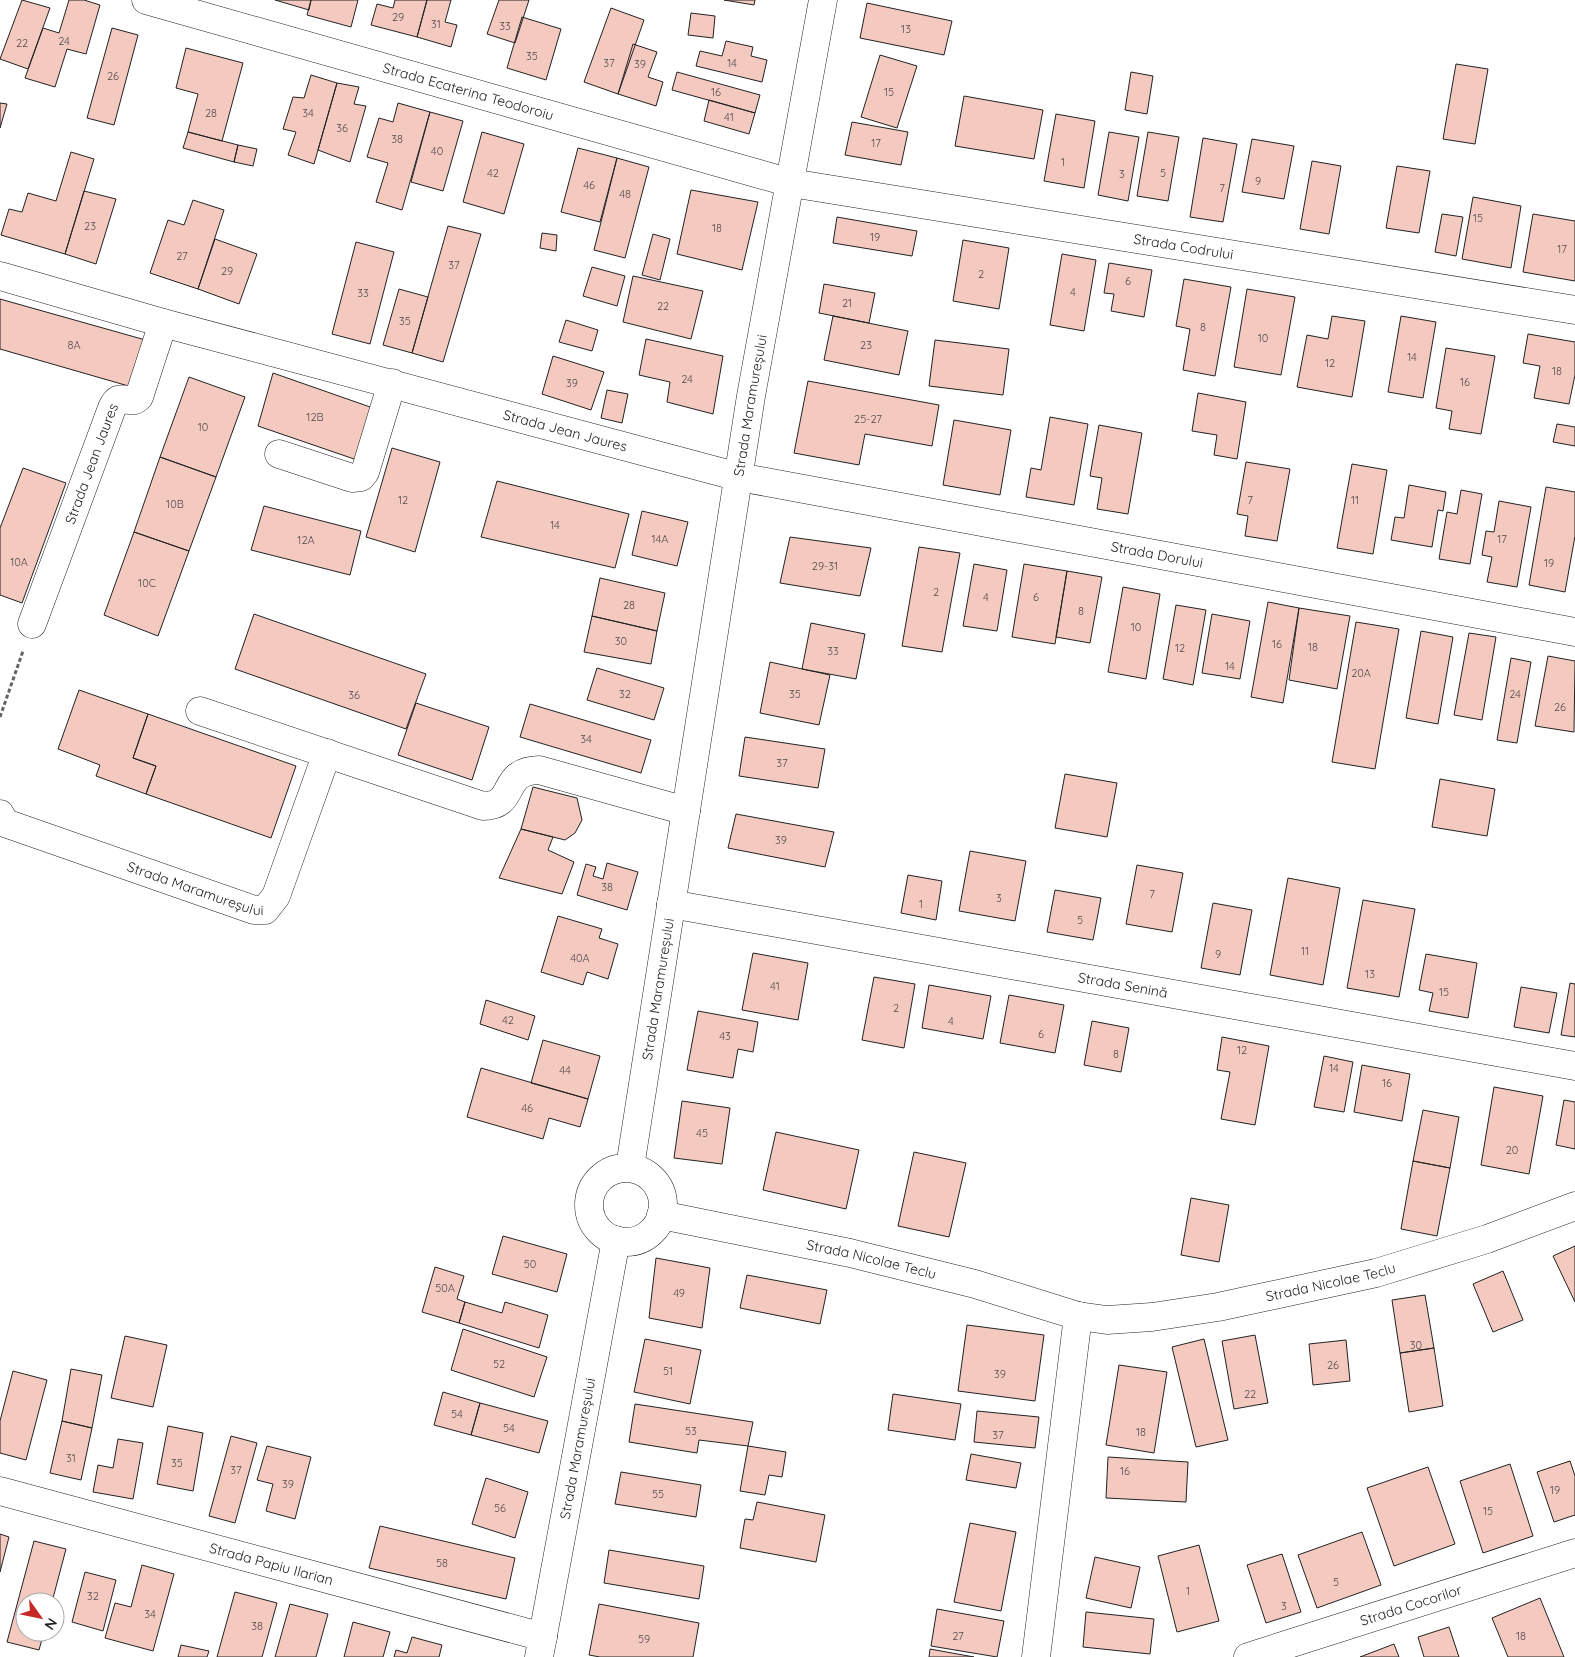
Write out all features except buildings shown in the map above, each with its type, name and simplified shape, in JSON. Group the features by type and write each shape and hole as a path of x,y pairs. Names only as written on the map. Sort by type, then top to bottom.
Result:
{"street":[{"name":"Strada Ecaterina Teodoroiu","path":"146,0 791,183"},
{"name":"Strada Maramureșului","path":"630,1167 738,477 822,0"},
{"name":"Strada Codrului","path":"791,183 1575,310"},
{"name":"Strada Jean Jaures","path":"0,276 163,323 738,477"},
{"name":"Strada Jean Jaures","path":"32,624 115,401 120,398 135,400 139,396 163,323"},
{"path":"279,454 352,478 361,477 365,472 392,383"},
{"name":"Strada Dorului","path":"738,477 1575,632"},
{"path":"200,711 483,806 494,806 503,800 516,776 525,770 539,770 686,811"},
{"name":"Strada Maramureșului","path":"0,814 5,823 254,910 265,910 276,896 327,753"},
{"name":"Strada Senină","path":"671,904 1575,1066"},
{"path":"630,1167 641,1170 652,1177 659,1187 663,1199 661,1215 651,1232 640,1239 628,1242 616,1240 605,1236 596,1227 591,1216 590,1194 597,1182 606,1173 617,1168 630,1167"},
{"name":"Strada Nicolae Teclu","path":"661,1215 850,1253 975,1284 1078,1316 1107,1320 1152,1317 1218,1307 1376,1273 1487,1239 1575,1206"},
{"name":"Strada Maramureșului","path":"541,1647 616,1240"},
{"path":"1036,1657 1078,1316"},
{"name":"Strada Papiu Ilarian","path":"0,1491 541,1647"},
{"name":"Strada Cocorilor","path":"1248,1657 1575,1553"}],"path":[{"path":"0,717 32,624"}]}
